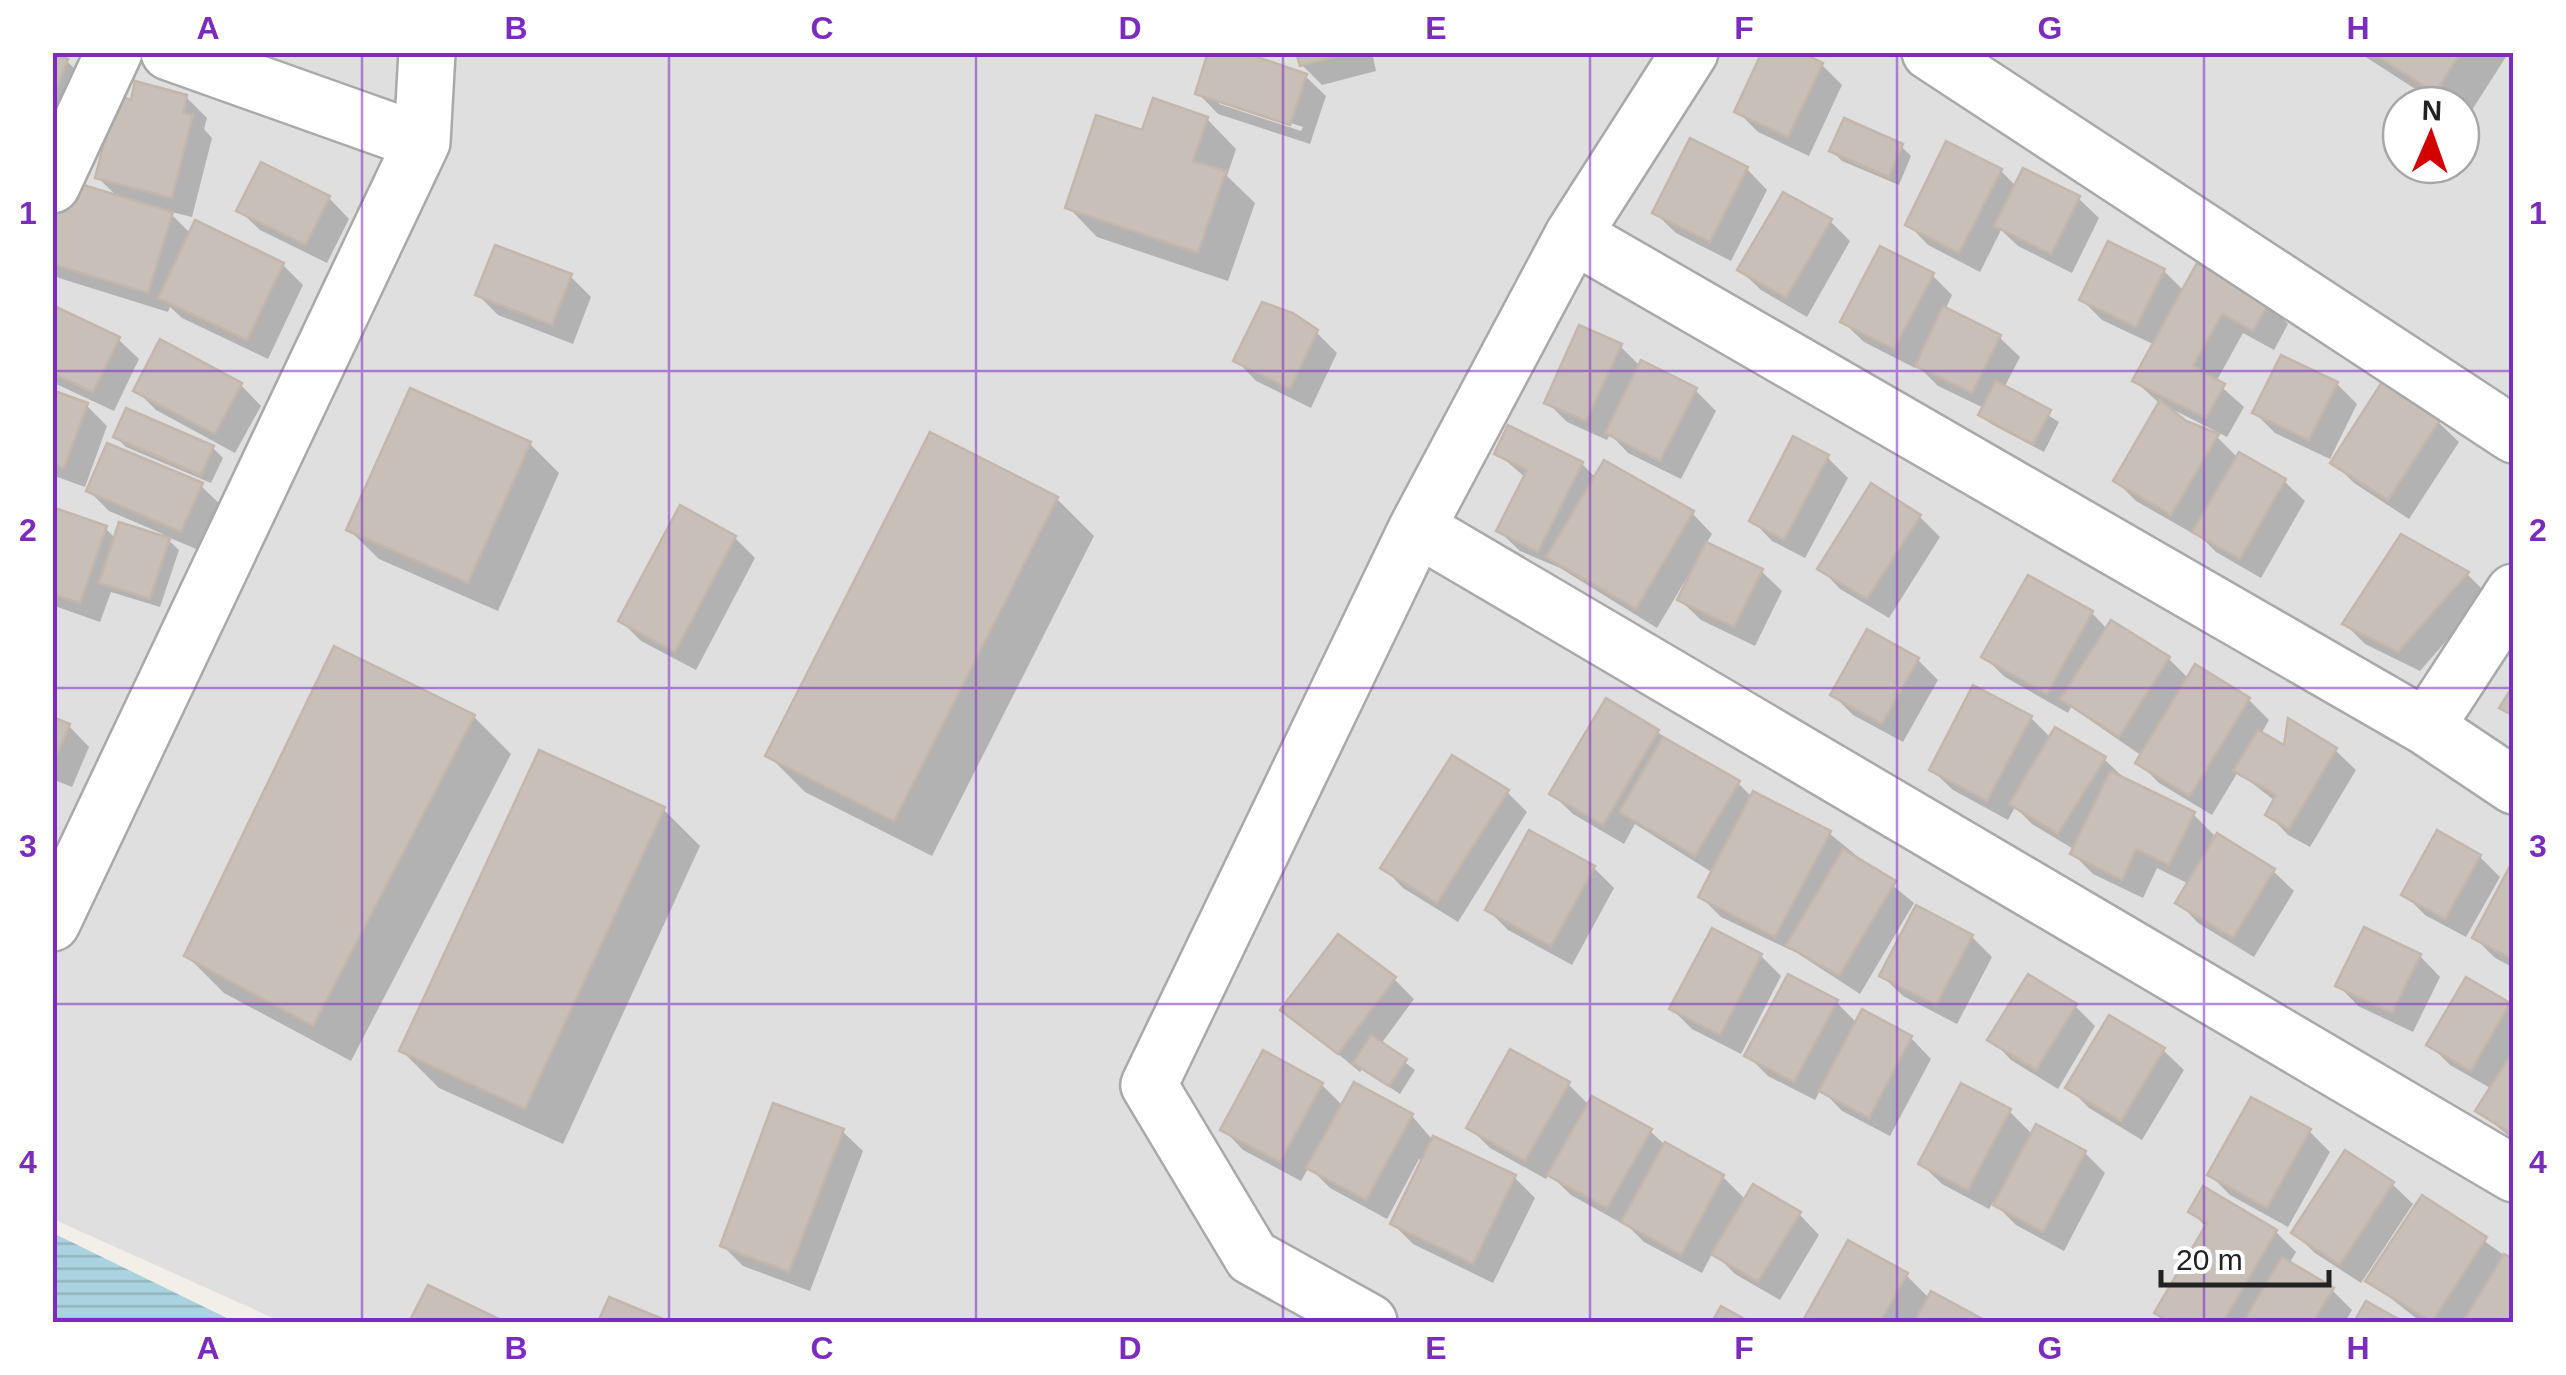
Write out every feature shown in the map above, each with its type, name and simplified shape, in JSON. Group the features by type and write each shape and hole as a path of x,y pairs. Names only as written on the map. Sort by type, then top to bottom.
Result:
{"street":[{"path":"52,185 114,52"},
{"path":"169,52 422,142"},
{"path":"52,922 422,142 426,52"},
{"path":"1370,1322 1252,1258 1149,1085 1417,528 1574,235 1690,52"},
{"path":"1930,52 2514,435"},
{"path":"1574,235 2426,727 2514,786"},
{"path":"1417,528 2514,1174"},
{"path":"2426,727 2514,592"}],"shaded area":[{"path":"53,53 2513,53 2513,1322 282,1322 53,1219"}],"water":[{"path":"53,1233 235,1322 53,1322"}],"building":[{"path":"1208,52 1243,52 1307,74 1290,125 1195,94"},
{"path":"1296,52 1352,52 1300,66"},
{"path":"1762,52 1801,52 1823,63 1788,137 1734,112"},
{"path":"2371,52 2461,52 2440,85 2423,85"},
{"path":"52,53 68,59 52,101"},
{"path":"135,81 187,95 183,113 193,115 172,198 95,178 116,95 131,100"},
{"path":"1153,98 1208,117 1193,161 1226,171 1198,253 1065,208 1096,115 1142,130"},
{"path":"1844,118 1903,144 1889,177 1829,151"},
{"path":"1690,138 1748,167 1710,242 1652,213"},
{"path":"1946,141 2002,169 1959,253 1905,225"},
{"path":"261,162 330,196 306,245 236,211"},
{"path":"2023,168 2080,196 2051,254 1994,226"},
{"path":"60,178 173,212 148,293 52,264 52,203"},
{"path":"1783,192 1832,219 1786,298 1737,270"},
{"path":"195,220 284,263 247,340 158,298"},
{"path":"2108,241 2165,269 2136,327 2079,300"},
{"path":"495,245 572,274 552,325 475,295"},
{"path":"1880,246 1934,273 1894,349 1840,322"},
{"path":"2197,263 2269,302 2253,331 2222,314 2193,366 2225,384 2206,418 2132,381"},
{"path":"1262,302 1293,313 1318,330 1290,389 1233,361"},
{"path":"52,305 120,337 93,392 52,373"},
{"path":"1943,306 2001,335 1972,393 1915,366"},
{"path":"1579,325 1622,344 1586,421 1544,403"},
{"path":"160,339 242,383 215,434 133,391"},
{"path":"2281,355 2338,382 2309,440 2252,413"},
{"path":"1641,360 1697,388 1660,461 1605,433"},
{"path":"1996,381 2051,410 2033,444 1978,415"},
{"path":"2382,382 2440,420 2388,500 2330,463"},
{"path":"410,388 531,442 468,583 346,530"},
{"path":"52,390 88,403 64,468 52,464"},
{"path":"2160,400 2186,421 2219,434 2171,515 2113,481"},
{"path":"126,408 214,446 201,475 113,437"},
{"path":"1508,425 1583,462 1538,552 1496,531 1527,470 1494,454"},
{"path":"930,432 1058,497 894,821 765,756"},
{"path":"1793,436 1829,455 1784,540 1749,521"},
{"path":"107,443 203,483 181,532 86,491"},
{"path":"2239,452 2286,479 2240,559 2192,532"},
{"path":"1604,460 1694,511 1636,609 1546,557"},
{"path":"1871,483 1921,515 1867,599 1817,569"},
{"path":"680,505 736,536 675,652 618,621"},
{"path":"52,507 107,526 80,603 52,594"},
{"path":"119,522 170,538 150,599 99,583"},
{"path":"2401,534 2469,572 2398,652 2342,624"},
{"path":"1706,542 1763,569 1734,627 1677,600"},
{"path":"2028,575 2093,611 2047,694 1981,657"},
{"path":"2111,620 2170,657 2119,737 2060,699"},
{"path":"1867,629 1919,658 1882,724 1830,695"},
{"path":"334,646 475,715 313,1026 184,956"},
{"path":"2195,664 2250,698 2190,796 2135,763"},
{"path":"2514,684 2514,716 2499,708"},
{"path":"1973,685 2032,716 1987,801 1929,770"},
{"path":"1606,698 1659,730 1603,825 1549,794"},
{"path":"52,717 70,724 52,766"},
{"path":"2288,718 2337,748 2289,829 2265,815 2276,795 2233,771 2258,730 2284,745"},
{"path":"2055,727 2106,757 2058,834 2009,804"},
{"path":"1663,737 1740,781 1695,856 1619,812"},
{"path":"539,750 665,807 525,1109 399,1051"},
{"path":"1452,755 1509,790 1437,903 1380,868"},
{"path":"2110,771 2195,812 2169,865 2136,849 2122,880 2070,854"},
{"path":"1753,791 1831,831 1775,937 1698,897"},
{"path":"1529,830 1595,866 1551,946 1485,910"},
{"path":"2437,830 2481,855 2445,919 2401,895"},
{"path":"2217,833 2275,869 2233,938 2175,903"},
{"path":"1843,849 1896,881 1839,976 1786,945"},
{"path":"2510,866 2514,868 2514,960 2472,938"},
{"path":"1916,905 1973,935 1936,1005 1879,976"},
{"path":"2364,927 2421,954 2392,1013 2335,986"},
{"path":"1712,928 1762,954 1720,1035 1669,1009"},
{"path":"1338,934 1396,977 1338,1054 1280,1010"},
{"path":"1788,974 1838,1000 1794,1082 1744,1056"},
{"path":"2028,974 2077,1004 2036,1070 1987,1040"},
{"path":"2466,977 2510,1003 2471,1071 2426,1045"},
{"path":"1862,1009 1912,1036 1869,1118 1819,1091"},
{"path":"2109,1015 2165,1048 2121,1121 2065,1088"},
{"path":"1371,1035 1407,1059 1389,1086 1353,1063"},
{"path":"1510,1049 1570,1082 1525,1161 1466,1128"},
{"path":"2514,1049 2514,1135 2475,1111"},
{"path":"1263,1050 1323,1083 1280,1162 1220,1130"},
{"path":"1354,1082 1413,1114 1366,1200 1306,1168"},
{"path":"1961,1083 2011,1109 1968,1190 1918,1164"},
{"path":"1592,1096 1652,1129 1607,1208 1547,1175"},
{"path":"2251,1097 2311,1129 2267,1208 2207,1175"},
{"path":"773,1103 844,1129 789,1272 720,1246"},
{"path":"2036,1124 2086,1151 2043,1232 1993,1205"},
{"path":"1433,1136 1516,1175 1473,1264 1390,1224"},
{"path":"1665,1142 1724,1175 1681,1255 1621,1222"},
{"path":"2345,1150 2394,1182 2340,1265 2291,1233"},
{"path":"1753,1184 1801,1212 1758,1282 1711,1254"},
{"path":"2203,1186 2277,1230 2223,1322 2170,1322 2154,1313 2207,1223 2188,1212"},
{"path":"2422,1195 2487,1237 2432,1322 2365,1281"},
{"path":"1848,1240 1908,1273 1880,1322 1804,1319"},
{"path":"2504,1254 2514,1259 2514,1322 2463,1322"},
{"path":"2282,1257 2334,1288 2313,1322 2243,1322"},
{"path":"428,1285 505,1322 409,1322"},
{"path":"1931,1291 1988,1322 1914,1322"},
{"path":"609,1297 670,1322 598,1322"},
{"path":"2366,1301 2404,1322 2354,1322"},
{"path":"1721,1306 1750,1322 1712,1322"}]}
